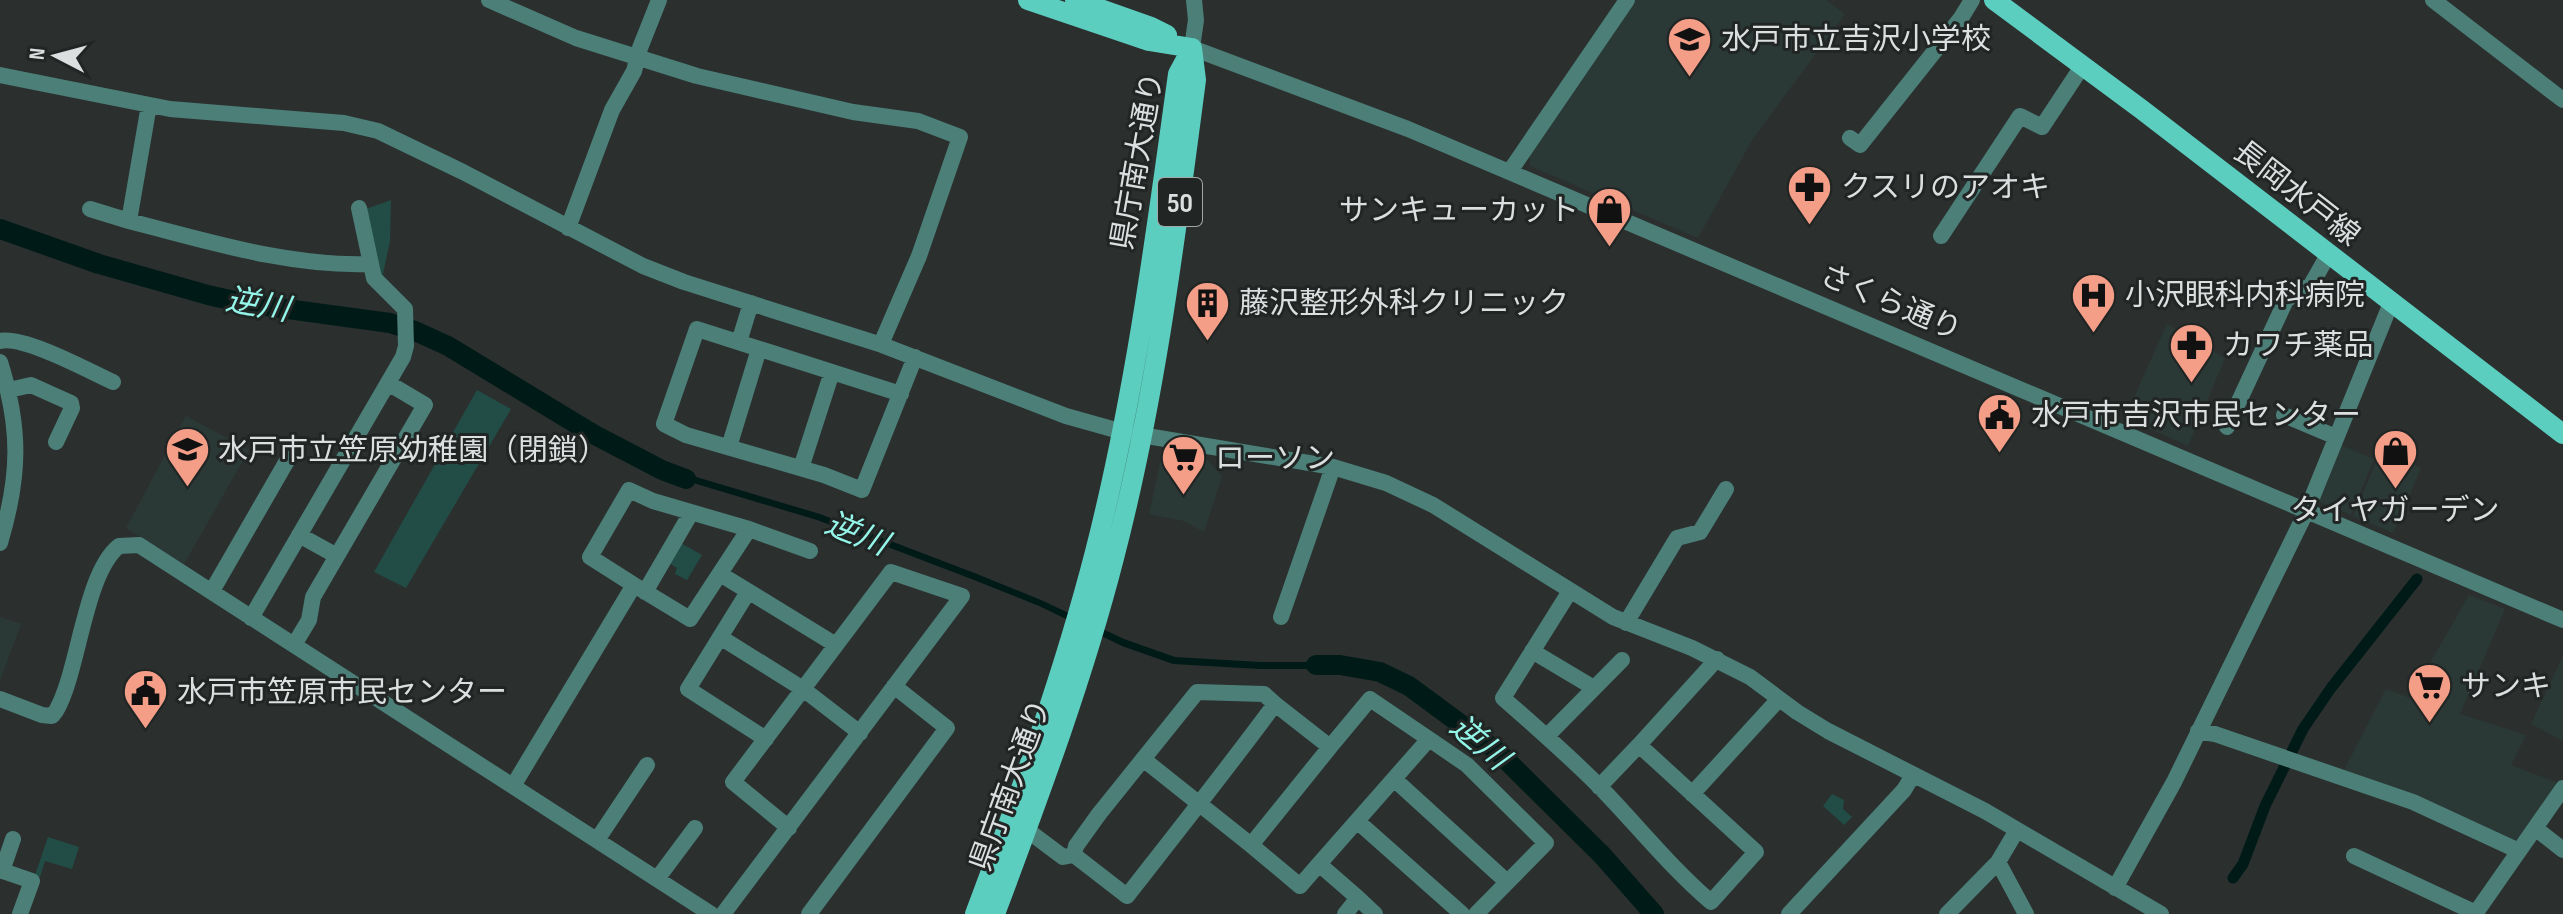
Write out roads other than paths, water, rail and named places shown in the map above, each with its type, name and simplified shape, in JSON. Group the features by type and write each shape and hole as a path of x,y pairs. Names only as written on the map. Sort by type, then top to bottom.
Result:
{"main road":[{"name":"さくら通り","path":"1028,0 1149,41 1192,48"},
{"name":"さくら通り","path":"1075,0 1151,27 1192,48"},
{"name":"長岡水戸線","path":"2000,2 2563,434"},
{"name":"県庁南大通り","path":"995,914 1057,748 1080,643 1165,315 1196,80 1192,48"},
{"name":"県庁南大通り","path":"975,914 1080,643"}],"street":[{"path":"489,0 576,38 697,76 853,112 918,121 960,137 919,256 881,344"},
{"path":"568,228 612,110 634,71 659,0"},
{"path":"1192,48 1196,20 1194,0"},
{"path":"1510,171 1627,0"},
{"path":"1850,138 1860,145 1972,0"},
{"path":"2433,0 2563,100"},
{"name":"さくら通り","path":"1192,48 1350,106 1510,171 2563,620"},
{"path":"1941,236 2020,116 2042,127 2083,65"},
{"path":"0,75 149,105 344,123 378,131 643,266 684,282 881,344 1066,416 1133,433 1333,467 1386,483 1433,505 1626,623 1717,659 1750,677 1828,731 2017,830 2161,914"},
{"path":"129,221 149,105"},
{"path":"251,618 388,383 406,346 405,312 374,278 359,208"},
{"path":"90,209 266,254 348,265 371,264"},
{"path":"2227,427 2286,300 2311,285 2328,255"},
{"path":"739,342 751,303"},
{"path":"2115,888 2174,782 2307,510 2391,303"},
{"path":"901,394 697,329 664,424 686,435 801,468 862,490 901,394 915,357"},
{"path":"0,341 9,339 43,350 113,382"},
{"path":"729,447 759,349"},
{"path":"0,362 9,390 17,435 11,505 0,543"},
{"path":"801,468 832,372"},
{"path":"294,645 309,620 313,597 425,405 388,383"},
{"path":"9,390 31,385 71,403 72,408 56,442"},
{"path":"2284,415 2336,437"},
{"path":"212,591 288,459"},
{"path":"1281,617 1333,467"},
{"path":"1626,623 1677,538 1700,532 1726,489"},
{"path":"749,529 690,619 590,557 629,490 653,501 749,529 810,551"},
{"path":"513,786 691,513"},
{"path":"299,535 337,556"},
{"path":"0,699 52,716 108,558 119,546 139,545 711,914"},
{"path":"723,914 789,828 962,596 891,572 733,782 789,828"},
{"path":"720,574 836,645"},
{"path":"1570,591 1503,698 1547,736 1684,879 1711,902 1756,852 1639,745"},
{"path":"748,592 688,689 766,739"},
{"path":"720,637 803,689 860,733"},
{"path":"1532,651 1594,688"},
{"path":"1599,787 1717,659"},
{"path":"1547,736 1622,660"},
{"path":"809,914 947,728 894,686"},
{"path":"1074,855 1076,846 1099,814 1197,692 1264,694 1330,747"},
{"path":"1251,845 1370,699 1467,765 1546,843 1476,914"},
{"path":"1692,794 1779,699"},
{"path":"1027,830 1063,857 1074,855 1127,896 1275,704"},
{"path":"2198,731 2215,734 2413,802 2519,851"},
{"path":"1143,759 1300,886 1429,739"},
{"path":"597,840 647,765"},
{"path":"1789,914 1904,790 1913,775"},
{"path":"1394,779 1507,882"},
{"path":"2354,856 2476,914 2563,788"},
{"path":"1357,821 1462,914"},
{"path":"657,879 695,828"},
{"path":"2535,828 2563,850"},
{"path":"1947,914 1998,862 2017,830"},
{"path":"13,839 1,871 32,881 20,914"},
{"path":"1998,862 2026,914"},
{"path":"1319,864 1375,914"},
{"path":"1345,914 1358,898"}],"water":[{"path":"663,467 820,514 977,574 1124,639 1175,657 1260,662 1341,662 1340,669 1173,664 1122,646 1039,606 817,520 660,473"}],"waterway":[{"name":"逆川","path":"0,229 99,264 208,295 243,303 390,323 415,331 448,346 593,434 686,479"},
{"path":"2233,878 2243,864 2265,806 2303,729 2331,688 2417,579"},
{"name":"逆川","path":"1316,665 1340,665 1380,672 1409,686 1497,751 1602,855 1654,914"}],"place":[{"name":"水戸市立吉沢小学校","path":"1690,78"},
{"name":"クスリのアオキ","path":"1810,226"},
{"name":"サンキューカット","path":"1610,249"},
{"name":"小沢眼科内科病院","path":"2094,334"},
{"name":"藤沢整形外科クリニック","path":"1208,342"},
{"name":"カワチ薬品","path":"2192,384"},
{"name":"水戸市吉沢市民センター","path":"2000,454"},
{"name":"水戸市立笠原幼稚園（閉鎖）","path":"187,489"},
{"name":"タイヤガーデン","path":"2395,491"},
{"name":"ローソン","path":"1184,497"},
{"name":"サンキ","path":"2430,725"},
{"name":"水戸市笠原市民センター","path":"146,731"}]}
